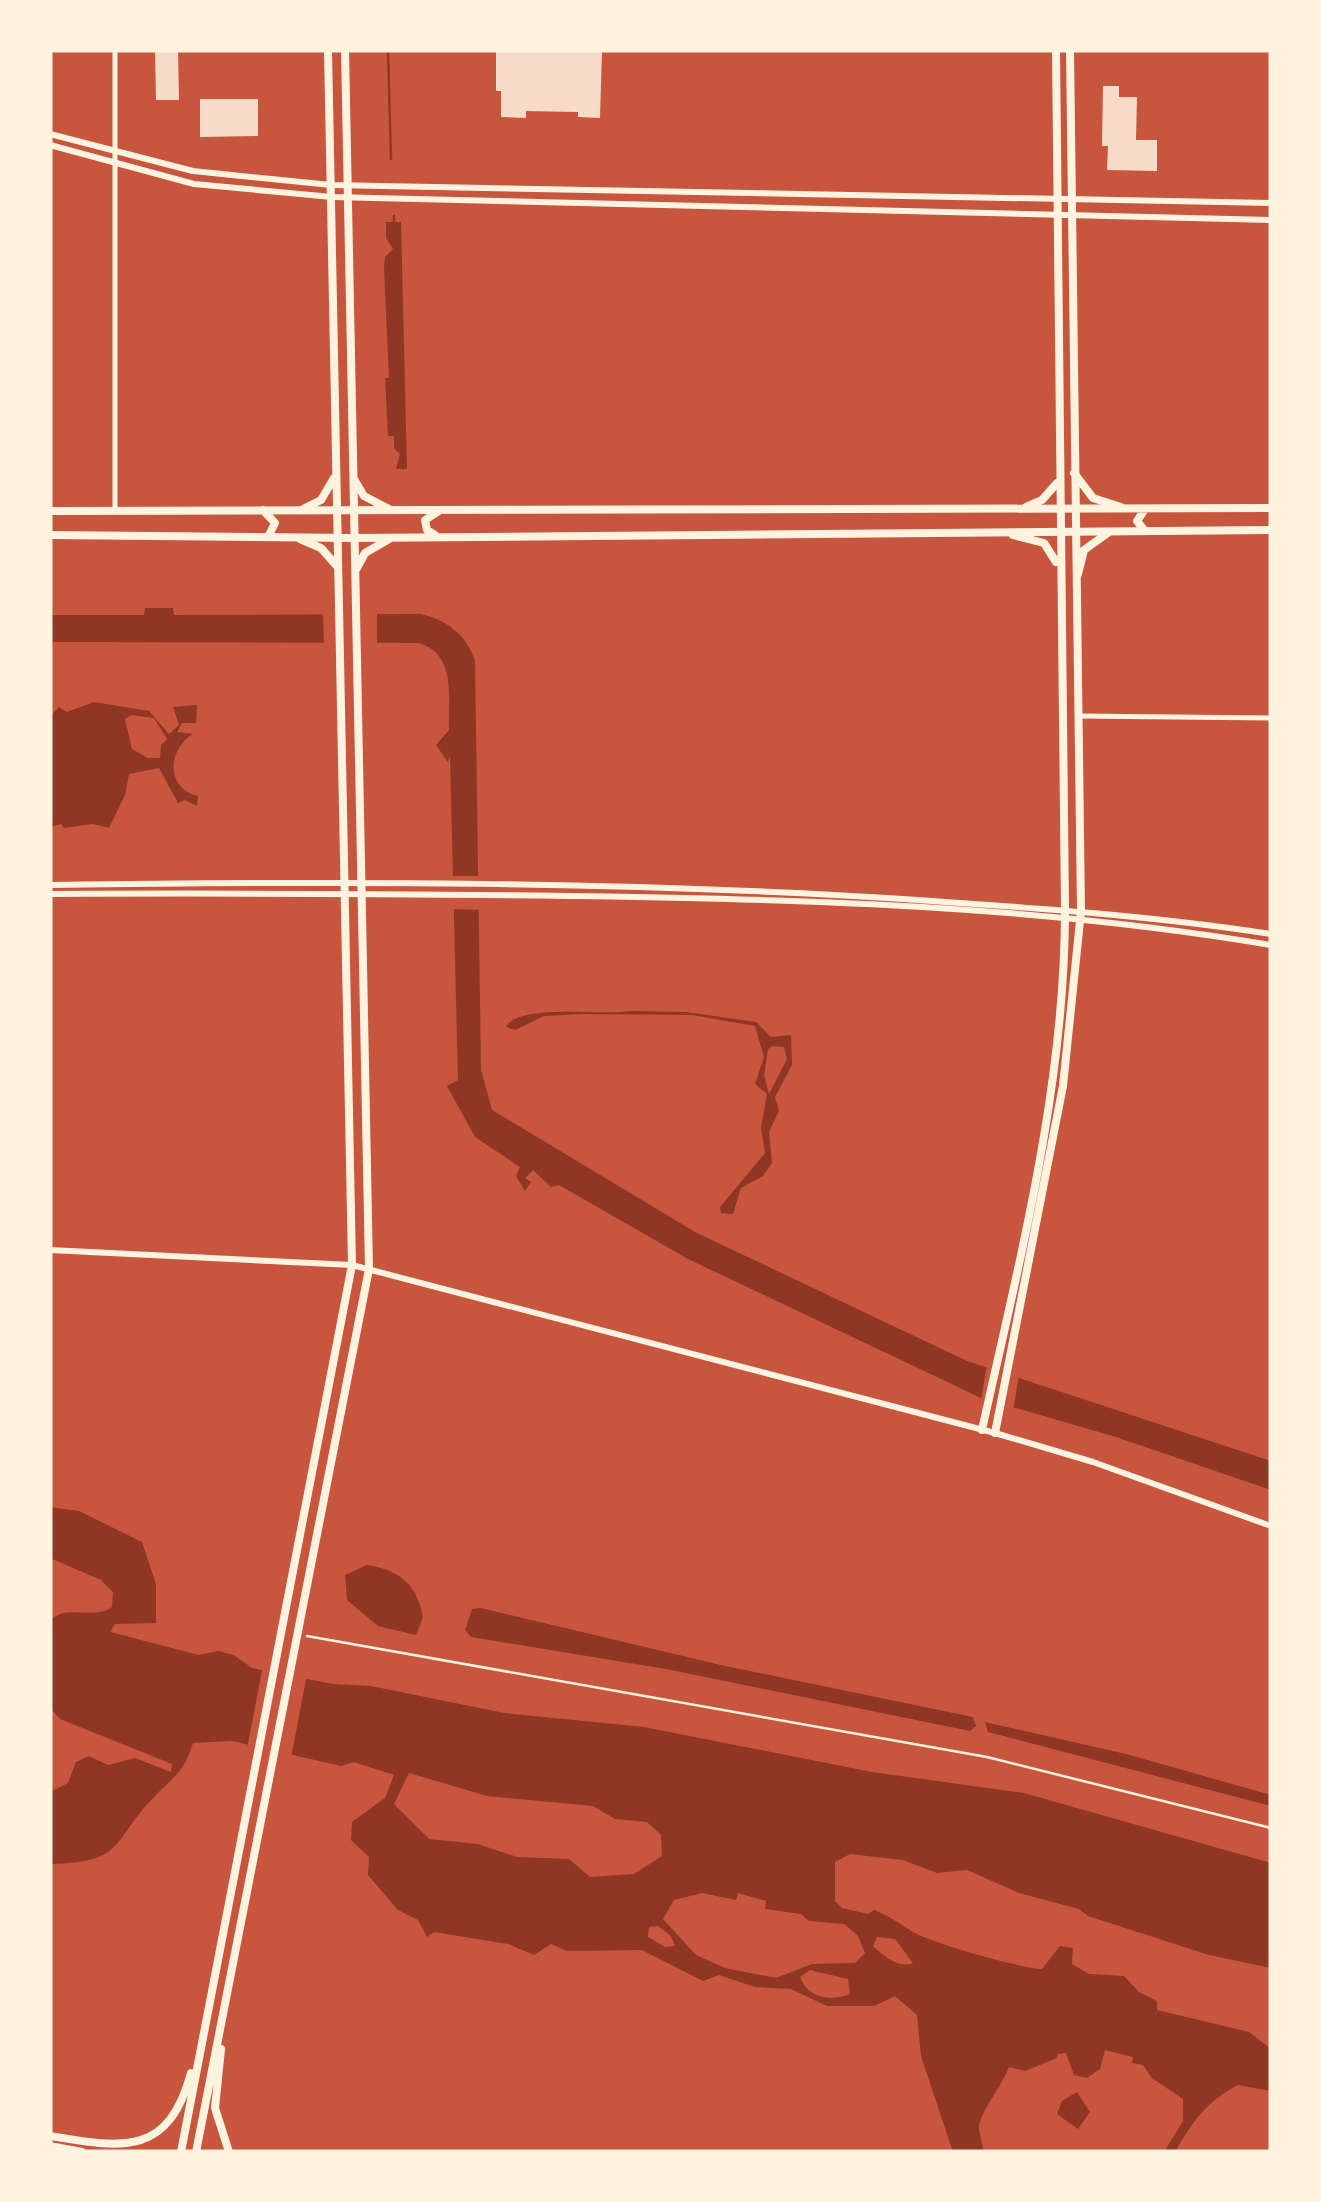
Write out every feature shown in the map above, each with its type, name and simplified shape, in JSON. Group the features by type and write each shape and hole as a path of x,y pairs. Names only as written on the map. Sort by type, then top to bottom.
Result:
{"main road":[{"path":"181,2152 250,1777 352,1265 328,50"},
{"path":"196,2152 369,1269 346,50"},
{"path":"982,1430 1037,1175 1061,1030 1065,910 1058,532 1056,50"},
{"path":"995,1433 1063,1086 1081,911 1070,50"},
{"path":"330,122 338,128 347,122"},
{"path":"333,264 342,257 349,265"},
{"path":"336,447 344,451 352,447"},
{"path":"1074,473 1093,498 1130,509"},
{"path":"302,510 322,500 336,474"},
{"path":"352,474 364,496 391,510"},
{"path":"1017,510 1042,500 1059,478"},
{"path":"50,511 1271,508"},
{"path":"993,509 999,533"},
{"path":"1145,531 1138,521 1146,509"},
{"path":"263,510 275,522 268,537"},
{"path":"443,510 430,514 425,526 444,538"},
{"path":"50,535 444,538 1271,530"},
{"path":"1075,593 1084,550 1111,532"},
{"path":"999,533 1050,547 1059,570"},
{"path":"296,538 320,548 338,568"},
{"path":"354,577 365,553 392,538"},
{"path":"338,590 355,590"},
{"path":"226,2003 215,2108 229,2152"},
{"path":"50,2136 124,2146 160,2132 183,2102 206,2015"},
{"path":"50,2147 62,2152"},
{"path":"50,2147 82,2152"}],"street":[{"path":"115,50 115,511"},
{"path":"50,134 193,170 331,185 1271,203"},
{"path":"50,145 199,184 348,198 1271,220"},
{"path":"1077,716 1271,718"},
{"path":"50,885 360,881 785,891 1172,918 1271,934"},
{"path":"50,894 361,892 785,898 1169,928 1271,945"},
{"path":"50,1250 352,1265 995,1433 1093,1462 1271,1526"}],"path":[{"path":"298,1635 986,1757 1271,1828"}],"shaded area":[{"path":"386,222 401,222 407,469 396,469 400,454 394,448 394,436 388,436 384,268 385,257 393,249 386,238"},
{"path":"145,608 173,608 174,615 420,614 447,624 467,643 475,661 481,1070 492,1110 695,1232 967,1361 1271,1461 1271,1490 1116,1437 981,1398 688,1259 559,1185 551,1187 533,1170 525,1178 531,1182 525,1191 516,1176 520,1167 475,1137 447,1086 458,1080 450,756 448,762 436,745 449,730 449,691 445,666 439,656 418,643 50,642 50,615 144,615"},
{"path":"94,702 149,711 169,734 179,725 173,707 197,705 196,723 182,723 177,732 193,734 178,749 174,768 180,785 198,796 197,806 185,800 178,803 159,768 129,774 125,795 109,828 93,824 50,827 50,716 59,707 67,712","holes":["131,715 154,718 167,739 161,745 160,758 148,758 132,749 125,719"]},
{"path":"686,1012 756,1022 771,1037 791,1035 792,1065 775,1097 779,1111 769,1132 772,1163 763,1176 741,1188 733,1214 721,1213 720,1207 765,1153 761,1128 767,1094 755,1084 764,1057 755,1026 692,1015 583,1014 544,1016 515,1030 506,1027 527,1015","holes":["784,1047 787,1059 769,1094 764,1075 768,1049"]},
{"path":"50,1507 79,1511 142,1542 156,1584 156,1623 115,1624 110,1632 199,1655 218,1651 234,1655 252,1668 333,1684 371,1686 504,1713 644,1727 872,1772 1024,1793 1271,1863 1271,1968 1209,1955 1088,1916 1079,1909 1019,1893 967,1870 937,1873 903,1860 850,1854 835,1862 835,1901 842,1908 868,1914 874,1910 926,1938 1031,1968 1042,1969 1060,1946 1073,1948 1072,1964 1089,1974 1124,1976 1139,1992 1157,2001 1157,2010 1249,2032 1271,2049 1271,2091 1238,2085 1201,2113 1175,2152 1164,2152 1183,2121 1183,2099 1152,2078 1143,2065 1132,2063 1133,2057 1105,2050 1100,2069 1087,2078 1074,2075 1066,2053 1058,2054 1057,2058 1025,2071 1009,2067 980,2121 983,2152 953,2152 921,2056 917,2015 895,1996 874,2006 827,2006 791,1989 755,1987 719,1975 703,1981 642,1950 567,1951 551,1944 534,1955 508,1944 434,1932 427,1937 418,1920 398,1910 368,1875 369,1857 351,1840 352,1822 385,1798 394,1775 354,1762 341,1766 232,1741 193,1743 182,1768 114,1847 93,1859 50,1864 50,1792 68,1783 76,1762 89,1756 108,1765 135,1758 171,1772 172,1764 60,1719 50,1708 50,1621 64,1613 104,1611 112,1607 113,1592 101,1580 50,1558","holes":["409,1773 487,1796 593,1806 615,1819 647,1822 661,1835 662,1856 634,1874 590,1877 569,1859 517,1857 478,1844 429,1839 394,1804","702,1893 736,1900 738,1893 766,1901 765,1909 801,1914 809,1921 844,1924 858,1936 865,1953 855,1963 812,1964 776,1978 725,1968 696,1955 663,1919 674,1900","658,1926 671,1936 675,1946 665,1947 648,1937 649,1927","877,1937 895,1939 913,1963 897,1963 873,1946","810,1970 848,1979 850,1994 820,1996 803,1984 800,1977"]},
{"path":"367,1565 397,1575 411,1587 423,1617 416,1635 378,1626 347,1600 345,1575"},
{"path":"472,1609 725,1666 973,1717 976,1726 970,1731 666,1669 471,1637 465,1630"},
{"path":"985,1722 1126,1754 1271,1795 1271,1806 988,1732"},
{"path":"1077,2092 1090,2112 1078,2129 1057,2114 1062,2101"}],"pier":[{"path":"377,609 377,648 324,647 323,610"},
{"path":"447,876 485,876 486,910 448,909"},
{"path":"987,1364 1019,1375 1013,1411 981,1400"},
{"path":"263,1665 307,1674 291,1758 247,1749"}],"building":[{"path":"155,50 178,50 179,100 156,100"},
{"path":"496,50 602,50 600,118 578,117 578,112 526,111 526,118 501,117 501,91 496,91"},
{"path":"1103,86 1119,86 1119,97 1137,97 1136,140 1157,140 1157,171 1107,170 1108,146 1102,146"},
{"path":"200,99 258,99 258,136 200,137"}],"waterway":[{"path":"388,50 391,159"},
{"path":"394,216 394,225"}]}
